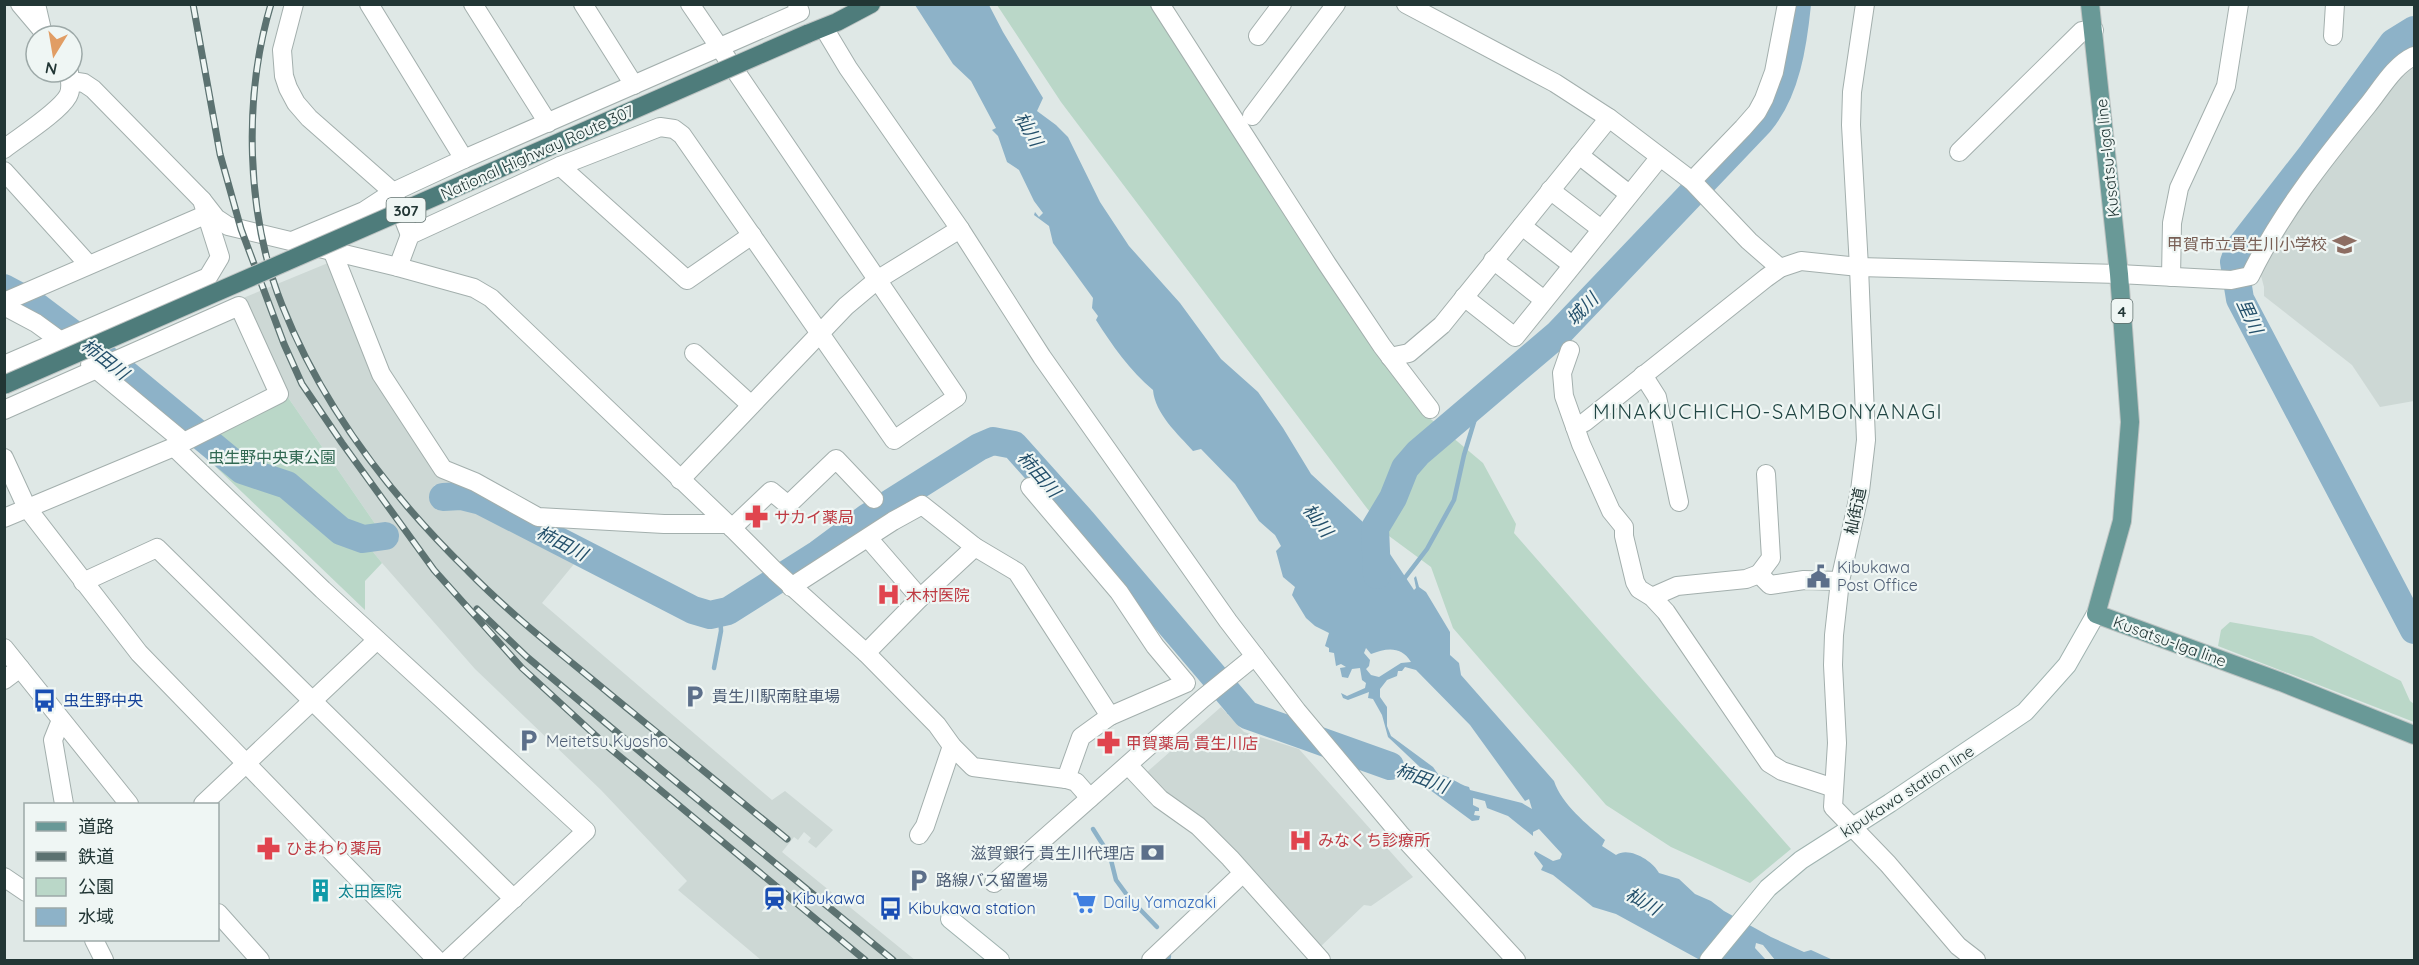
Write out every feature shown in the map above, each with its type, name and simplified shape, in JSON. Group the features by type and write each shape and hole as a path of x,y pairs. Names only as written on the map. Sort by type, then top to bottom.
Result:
{"highway":[{"name":"National Highway Route 307","path":"4,385 815,31 871,4"}],"main road":[{"name":"Kusatsu-Iga line","path":"2090,4 2119,274 2130,422 2122,522 2096,614 2281,682 2415,735"}],"street":[{"path":"20,4 37,24"},
{"path":"36,4 42,24"},
{"path":"294,4 282,50 284,76 288,88 296,103 309,118 393,192 410,235 398,267"},
{"path":"369,4 464,159"},
{"path":"474,4 548,123"},
{"path":"583,4 634,85"},
{"path":"410,235 560,166 660,127 674,129 682,135 894,440 957,397 690,4"},
{"path":"292,241 364,211 393,192 464,159 800,12 797,4"},
{"path":"1160,4 1320,255 1390,357 1430,409"},
{"path":"1258,36 1282,4"},
{"path":"1252,116 1336,4"},
{"path":"1406,4 1555,83 1609,118 1696,185 1749,241 1780,268"},
{"path":"1696,185 1757,112 1774,72 1787,4"},
{"name":"杣街道","path":"1865,4 1852,92 1851,125 1859,267 1865,464 1840,581 1833,665 1837,743 1833,807 1888,864 1958,946 1976,960"},
{"path":"2171,277 2172,223 2179,188 2226,86 2239,4"},
{"path":"2333,36 2335,4"},
{"path":"1959,152 2082,31 2094,30"},
{"path":"815,31 848,68 960,229 1042,357 1255,656 1297,711 1400,834 1516,960"},
{"path":"1575,427 1585,422 1780,268 1801,261 1859,267 2171,277 2238,278 2250,276 2289,210 2339,140 2398,68 2415,56"},
{"path":"84,83 93,88 203,208 228,226 398,267 474,288 491,298 783,579 866,653 937,725 952,746 973,767 1066,779 1076,782 1090,798"},
{"path":"4,149 67,98 69,84"},
{"path":"1390,357 1409,352 1429,338 1609,118"},
{"path":"1579,155 1629,194"},
{"path":"1464,297 1515,337 1660,157"},
{"path":"560,166 687,280 752,235"},
{"path":"4,171 88,264"},
{"path":"1550,190 1601,229"},
{"path":"5,303 203,208"},
{"path":"4,365 208,277 220,257 203,208"},
{"path":"1522,226 1572,265"},
{"path":"681,480 846,306 877,279 960,229"},
{"path":"332,250 381,374 443,469 475,482 537,517 730,526 771,491 788,505 836,459 874,499"},
{"path":"1493,260 1544,300"},
{"path":"5,303 63,339 181,443 377,640 586,831 448,960"},
{"path":"4,410 239,306 279,394 181,443 4,518"},
{"path":"1570,350 1562,373 1562,386 1575,427 1611,511 1624,527 1635,582 1639,589 1652,597 1666,612 1769,763 1782,771 1834,788"},
{"path":"694,353 751,405"},
{"path":"1643,375 1657,398 1679,502"},
{"path":"4,458 27,508 139,653 437,960"},
{"path":"1652,597 1677,586 1746,579 1759,574 1771,558 1766,474"},
{"path":"1030,487 1119,592 1155,646 1186,683 1110,716 1081,737 1066,779"},
{"path":"783,579 868,538 893,521 922,506 975,547 1017,572 1110,716"},
{"path":"868,538 920,598"},
{"path":"866,653 975,547"},
{"path":"83,582 157,548 514,899"},
{"path":"1759,574 1770,585 1804,580 1840,581"},
{"name":"kipukawa station line","path":"1709,960 1768,888 1802,860 2025,712 2067,665 2096,614"},
{"path":"204,803 377,640"},
{"path":"4,648 128,803"},
{"path":"994,883 1202,699 1255,656"},
{"path":"4,680 20,668"},
{"path":"60,720 53,740 64,803"},
{"path":"919,835 925,826 952,746"},
{"path":"1128,765 1160,799 1198,826 1322,960"},
{"path":"1151,960 1242,874"},
{"path":"4,877 24,891"},
{"path":"219,914 261,960"},
{"path":"950,919 1000,960"},
{"path":"95,941 104,960"}],"shaded area":[{"name":"甲賀市立貴生川小学校","path":"2414,65 2414,401 2380,407 2352,365 2264,296 2260,272 2292,215 2402,72"},
{"path":"328,263 369,370 406,421 466,487 434,485 446,502 454,501 467,505 574,564 542,603 772,800 785,791 833,830 816,848 808,842 811,838 804,832 798,840 794,837 782,852 915,960 761,960 678,890 687,881 601,790 475,669 382,563 369,547 378,528 287,396 243,298"},
{"name":"みなくち診療所","path":"1221,707 1244,732 1299,749 1413,877 1371,906 1364,905 1318,949 1147,772"}],"green space":[{"path":"997,5 1152,5 1426,415 1483,463 1516,524 1514,533 1791,849 1750,883 1671,847 1606,805 1453,628 1431,567 1389,536 1366,507 1061,102"},
{"name":"虫生野中央東公園","path":"287,396 378,528 369,547 382,563 365,581 365,610 194,446"},
{"path":"2230,622 2312,636 2401,681 2410,701 2414,704 2414,722 2218,646 2221,630"}],"water":[{"name":"杣川","path":"915,5 989,5 1043,98 1037,111 1068,137 1100,202 1129,246 1180,303 1221,359 1258,392 1311,474 1364,523 1386,548 1414,590 1416,576 1419,587 1426,592 1450,632 1450,655 1459,663 1461,675 1554,781 1569,806 1605,840 1602,846 1616,855 1627,852 1640,856 1652,864 1659,873 1679,879 1695,894 1771,937 1804,952 1811,950 1833,960 1775,960 1763,945 1756,943 1755,948 1766,960 1700,960 1616,914 1593,907 1553,875 1541,870 1543,866 1534,854 1535,851 1553,861 1560,859 1562,854 1539,829 1533,832 1533,836 1508,816 1487,808 1485,801 1473,798 1473,805 1479,808 1474,815 1480,816 1479,820 1472,821 1426,787 1394,771 1368,764 1357,757 1352,751 1421,771 1422,769 1388,737 1382,715 1373,699 1368,698 1369,692 1348,700 1343,698 1341,693 1347,696 1365,688 1366,683 1362,680 1360,668 1352,669 1348,678 1342,677 1340,668 1346,667 1341,664 1336,666 1334,653 1329,652 1329,648 1325,646 1329,633 1306,618 1292,595 1295,587 1283,577 1276,551 1281,546 1275,535 1259,521 1235,484 1201,449 1193,451 1174,431 1158,407 1153,390 1129,366 1108,339 1096,320 1098,316 1092,308 1093,298 1053,243 1049,226 1034,215 1035,212 1039,217 1043,213 1034,201 1019,170 1007,162 998,136 992,130 996,128 971,81 953,64","holes":["1366,648 1371,654 1383,650 1398,651 1411,662 1401,663 1379,677 1371,675 1366,669 1370,660 1364,653","1405,667 1416,670 1470,725 1525,801 1529,799 1532,809 1522,803 1470,790 1469,787 1438,774 1433,767 1391,736 1387,726 1387,707 1380,697 1380,689 1387,680 1397,676 1398,671 1402,671"]}],"waterway":[{"name":"城川","path":"1377,575 1375,528 1393,498 1405,468 1418,453 1558,334 1760,122 1769,110 1782,82 1790,51 1797,4"},
{"name":"里川","path":"2414,30 2393,43 2312,154 2239,248 2234,262 2240,299 2414,630"},
{"name":"柿田川","path":"4,288 32,303 126,374 242,470 287,485 341,531 363,539 385,536"},
{"path":"1404,579 1427,549 1454,500 1464,455 1481,399"},
{"name":"柿田川","path":"443,497 461,496 481,501 693,610 710,615 728,611 818,554 868,517 979,447 993,441 1014,445 1082,521 1247,715 1390,766"},
{"path":"714,668 721,631 720,612"},
{"path":"1229,712 1238,706"},
{"path":"1093,829 1110,856 1116,880 1130,899 1157,927"},
{"path":"1168,960 1169,956"}],"railway":[{"path":"193,4 220,154 241,229 284,344 302,384 342,443 434,570 522,668 606,745 865,960"},
{"path":"271,4 262,40 253,116 252,156 261,233 282,305 317,379 338,414 361,448 412,512 485,588 538,635 787,839"},
{"path":"477,609 527,657 893,960"}],"place":[{"name":"甲賀市立貴生川小学校","path":"2345,244"},
{"name":"サカイ薬局","path":"756,517"},
{"name":"Kibukawa Post Office","path":"1819,576"},
{"name":"木村医院","path":"888,595"},
{"name":"貴生川駅南駐車場","path":"694,696"},
{"name":"虫生野中央","path":"45,700"},
{"name":"Meitetsu Kyosho","path":"528,741"},
{"name":"甲賀薬局 貴生川店","path":"1108,743"},
{"name":"みなくち診療所","path":"1300,840"},
{"name":"ひまわり薬局","path":"268,848"},
{"name":"滋賀銀行 貴生川代理店","path":"1153,853"},
{"name":"路線バス留置場","path":"918,880"},
{"name":"太田医院","path":"320,891"},
{"name":"Kibukawa","path":"774,898"},
{"name":"Daily Yamazaki","path":"1085,902"},
{"name":"Kibukawa station","path":"890,908"}],"district":[{"name":"MINAKUCHICHO-SAMBONYANAGI","path":"1768,411"}]}
